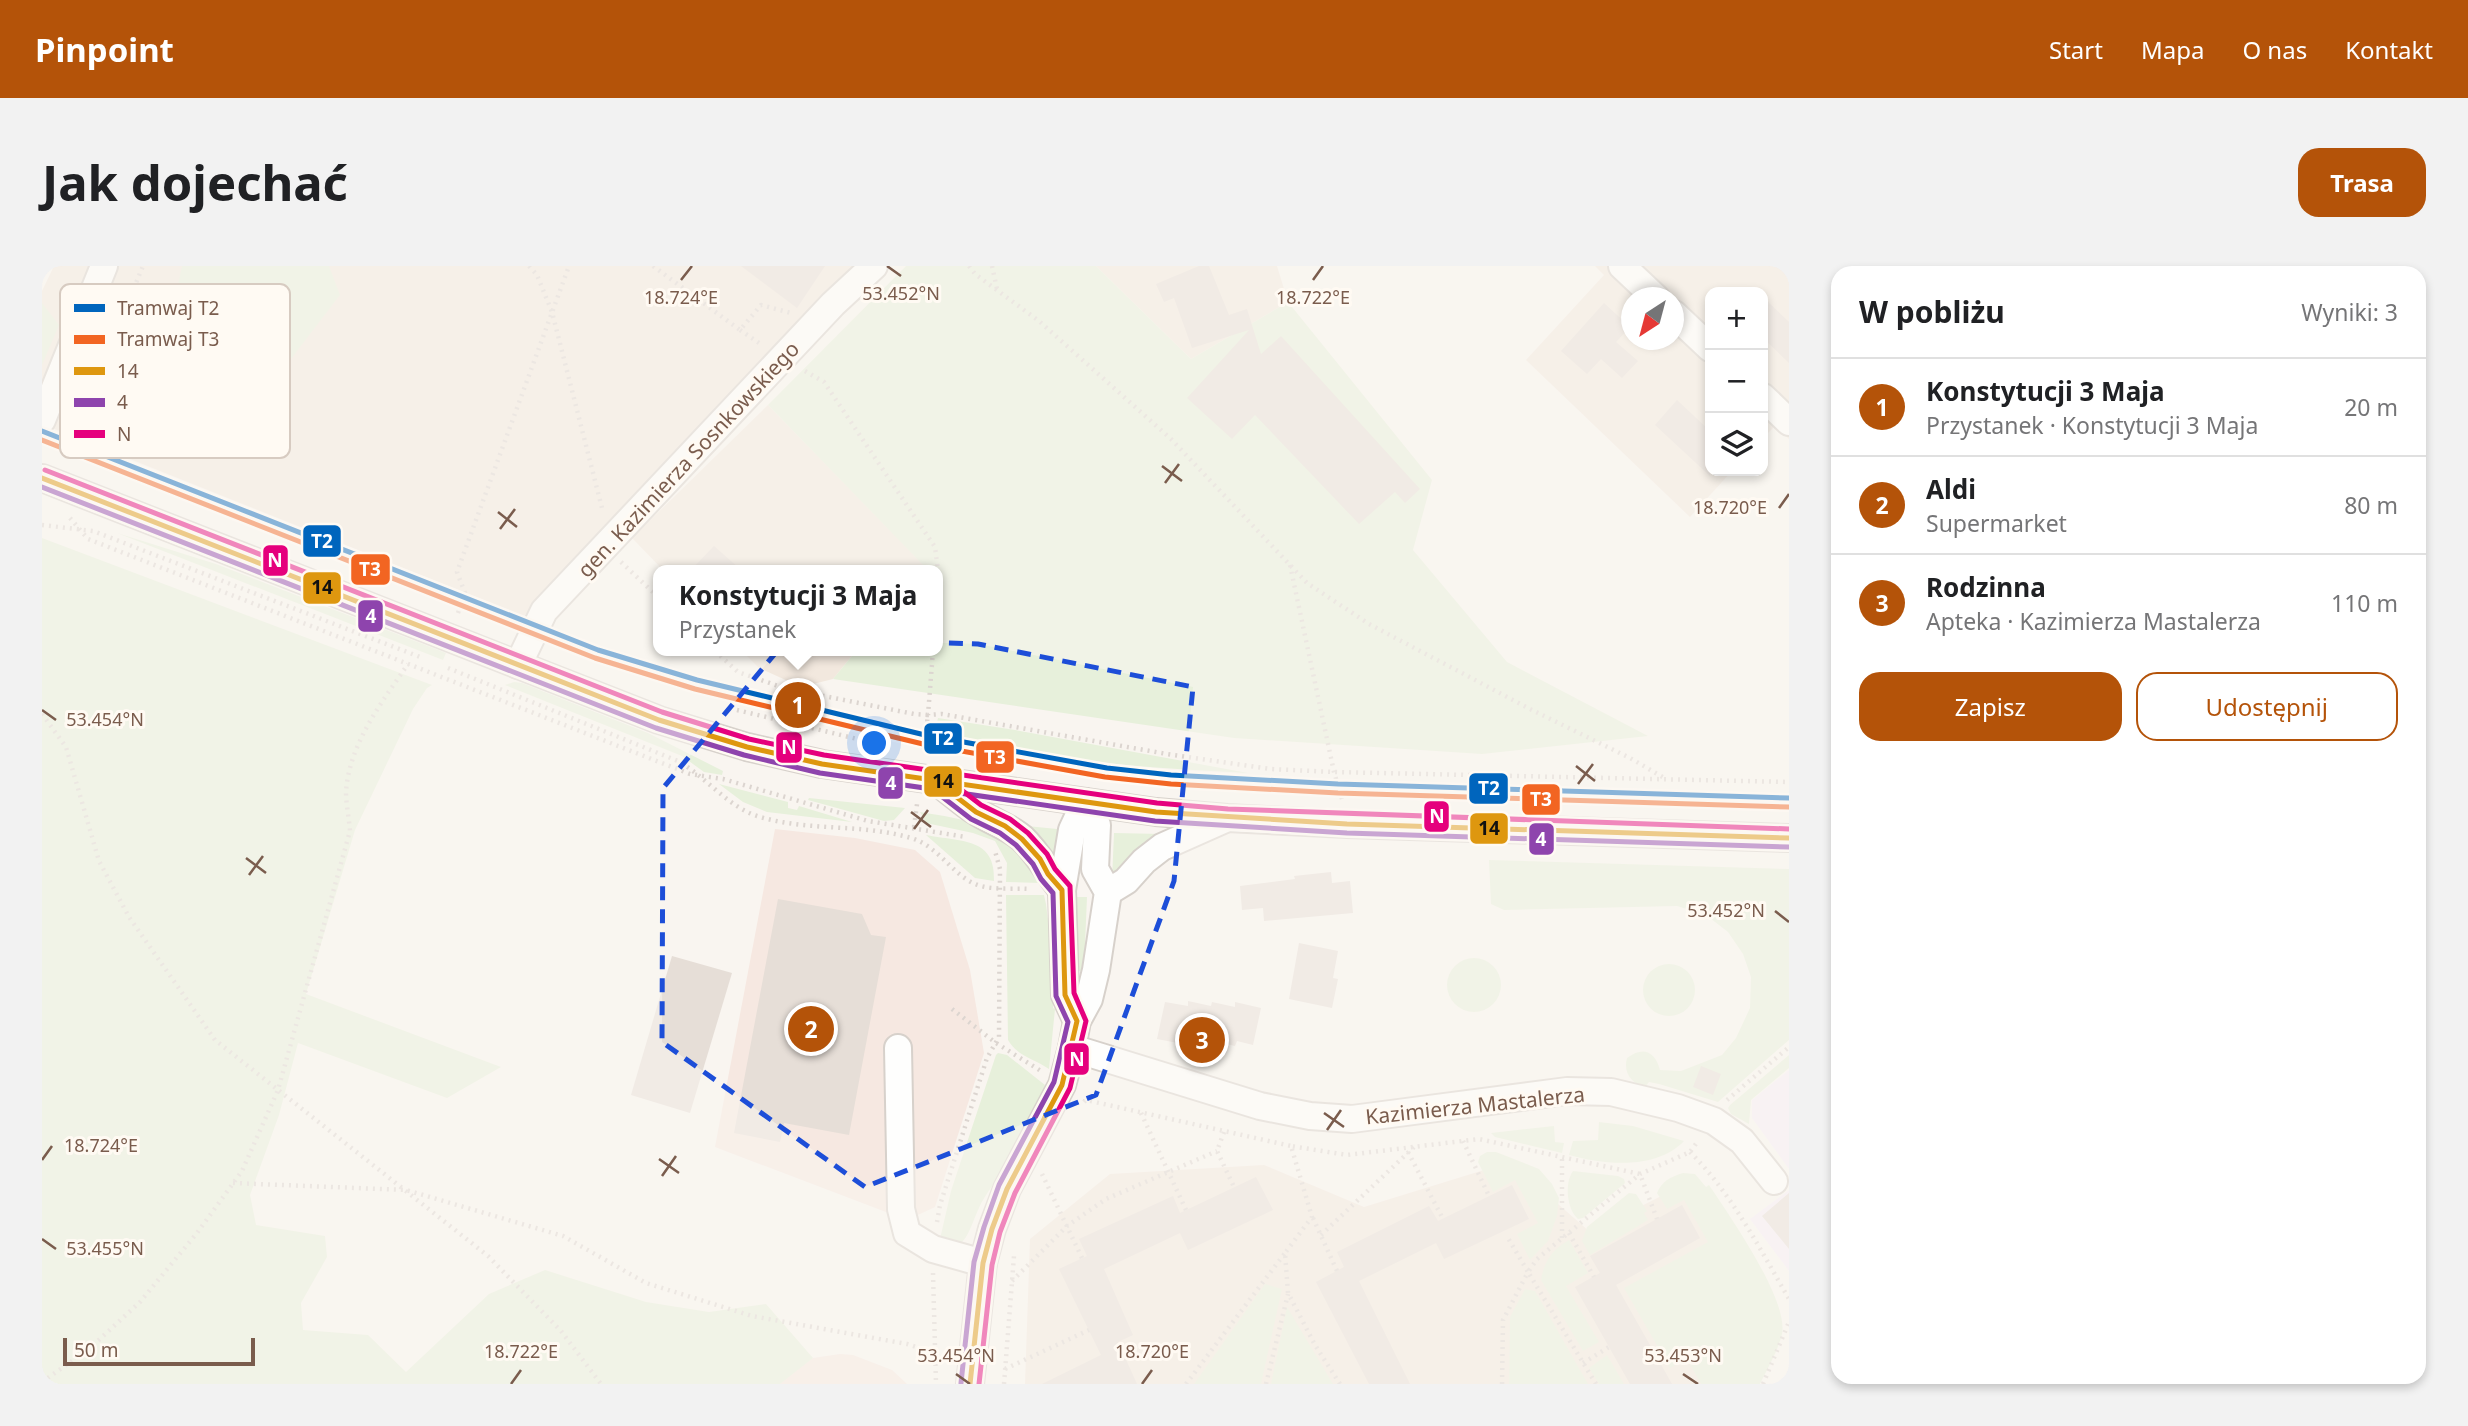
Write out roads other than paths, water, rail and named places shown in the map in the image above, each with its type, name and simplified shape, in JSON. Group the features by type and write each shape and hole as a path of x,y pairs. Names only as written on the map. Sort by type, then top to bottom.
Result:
{"street":[{"path":"97,284 104,266"},
{"name":"gen. Kazimierza Sosnkowskiego","path":"517,665 544,611 833,304 874,266"},
{"path":"1622,266 1644,287"},
{"path":"1684,323 1705,343"},
{"path":"42,420 60,375"},
{"path":"1768,402 1789,422"},
{"path":"42,478 659,720 747,747 822,764 938,783 1227,818 1789,838"},
{"path":"938,783 976,812 1005,826 1022,839 1062,890"},
{"path":"1077,1021 1065,995 1062,890 1072,830 1085,802"},
{"path":"970,1384 983,1263 992,1229 1007,1189 1062,1085 1077,1021 1089,999 1108,892 1095,869 1097,825 1085,802"},
{"path":"1108,892 1126,881 1144,861 1163,847 1227,818"},
{"path":"898,1048 901,1209 907,1233 933,1249 983,1263"},
{"name":"Kazimierza Mastalerza","path":"1072,1048 1259,1106 1310,1116 1352,1119 1567,1091 1611,1092 1678,1108 1714,1121 1742,1141 1774,1181"}],"tram line":[{"name":"T2","path":"42,431 60,438"},
{"name":"T3","path":"42,440 60,447"},
{"name":"T3","path":"88,458 595,658 695,689 923,744 1105,777 1171,784 1338,793 1789,807"},
{"name":"T2","path":"111,458 598,650 697,680 925,735 1107,768 1171,775 1338,784 1789,798"}],"place":[{"name":"Konstytucji 3 Maja","path":"798,705"},
{"name":"Aldi","path":"811,1029"},
{"name":"Rodzinna","path":"1202,1040"}]}
